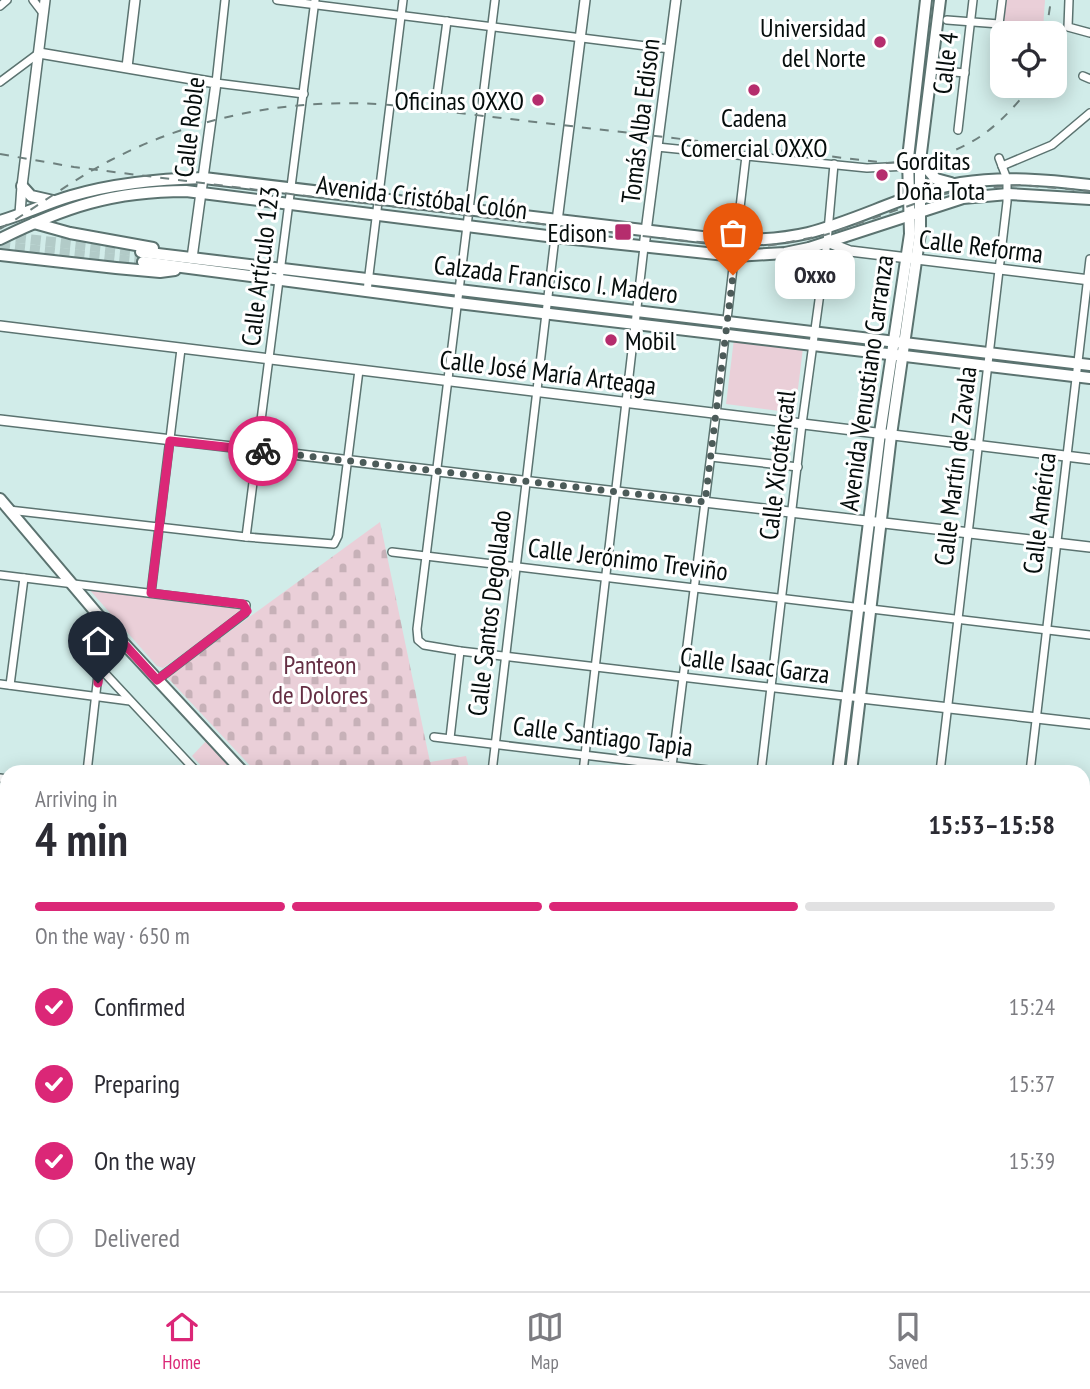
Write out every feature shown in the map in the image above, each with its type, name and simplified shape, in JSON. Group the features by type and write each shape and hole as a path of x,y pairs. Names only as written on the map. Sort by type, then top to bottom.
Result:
{"main road":[{"name":"Avenida Venustiano Carranza","path":"914,196 908,166 926,0"},
{"name":"Avenida Venustiano Carranza","path":"839,765 858,607 874,521 911,259 920,233 914,213 914,196 940,0"},
{"path":"920,161 936,179 961,183"},
{"name":"Avenida Cristóbal Colón","path":"0,239 66,209 139,181 204,178 736,240 779,238 829,226 914,196 961,183 1007,179 1090,185"},
{"path":"22,186 31,196 53,201"},
{"name":"Avenida Cristóbal Colón","path":"0,220 53,201 106,193 202,192 555,237 735,256 785,253 963,198 1008,194 1090,199"},
{"path":"34,223 70,233 149,246 165,254"},
{"name":"Calzada Francisco I. Madero","path":"281,275 165,254 142,257 184,267 368,286 458,303 1090,378"},
{"path":"0,255 152,271 174,271 184,267"},
{"name":"Calzada Francisco I. Madero","path":"368,286 460,291 1090,365"},
{"path":"3,505 104,622 236,765"},
{"name":"Avenida Venustiano Carranza","path":"852,765 871,609 874,521"}],"street":[{"path":"0,6 7,0"},
{"path":"33,0 43,13"},
{"path":"20,214 45,0"},
{"path":"127,67 135,0"},
{"name":"Calle Roble","path":"192,258 225,0"},
{"path":"277,0 314,2 670,49"},
{"path":"368,286 403,0"},
{"path":"426,555 495,0"},
{"name":"Calle Santos Degollado","path":"493,765 556,220 585,0"},
{"name":"Tomás Alba Edison","path":"644,247 676,0"},
{"name":"Calle 4","path":"958,130 973,0"},
{"path":"947,20 999,24 1002,0"},
{"path":"1069,0 1068,27 1090,33"},
{"name":"Calle Artículo 123","path":"246,537 314,2"},
{"path":"437,94 447,21"},
{"path":"0,82 39,53 216,83 304,94"},
{"path":"932,70 965,73"},
{"name":"Calle Martín de Zavala","path":"941,765 1008,194 1007,179 1001,162 1052,145 1090,113"},
{"path":"657,147 867,167 908,166 920,161"},
{"path":"672,765 746,156"},
{"name":"Calle Xicoténcatl","path":"762,765 802,425 829,226 834,164"},
{"name":"Calle Reforma","path":"827,242 850,251 1089,280"},
{"path":"583,765 644,247"},
{"name":"Calle América","path":"1031,765 1090,259"},
{"name":"Calle José María Arteaga","path":"0,326 1090,459"},
{"path":"151,593 181,349"},
{"path":"3,505 159,528 330,544 337,541 359,370"},
{"path":"0,420 1090,547"},
{"path":"711,457 798,467"},
{"name":"Calle Jerónimo Treviño","path":"392,552 1090,635"},
{"name":"Calle Isaac Garza","path":"426,555 417,629 418,640 424,645 1090,724"},
{"path":"0,575 243,604 247,608 245,613 157,680"},
{"path":"10,685 24,578"},
{"path":"88,765 104,622"},
{"path":"450,738 460,651"},
{"path":"100,668 190,765"},
{"path":"0,684 130,701"},
{"name":"Calle Santiago Tapia","path":"434,737 634,765"}],"green space":[{"path":"1005,0 1045,0 1044,21 1004,21"},
{"path":"734,339 803,348 795,413 726,404"},
{"name":"Panteon de Dolores","path":"380,522 430,762 466,756 468,765 249,765 167,677"},
{"path":"87,587 243,604 245,610 163,668 157,666"},
{"path":"208,739 232,765 200,765 192,756"}],"tunnel":[{"path":"1,236 141,252"},
{"path":"0,246 143,262"}],"railway":[{"path":"1048,21 1051,0"},
{"path":"0,229 95,169 142,145 210,121 281,107 354,103 390,105 887,163 932,157 969,143 1001,120 1021,98"},
{"path":"0,154 74,167 371,204 755,247 825,235 940,195 969,189 1021,185 1090,191"}],"way so far":[{"path":"263,451 705,502 733,275"}],"place":[{"name":"Universidad del Norte","path":"880,42"},
{"name":"Cadena Comercial OXXO","path":"754,90"},
{"name":"Oficinas OXXO","path":"538,100"},
{"name":"Gorditas Doña Tota","path":"882,175"},
{"name":"Edison","path":"623,232"},
{"name":"Oxxo","path":"733,275"},
{"name":"Mobil","path":"611,340"}],"route":[{"path":"98,683 104,622 157,680 247,611 246,605 243,604 151,593 170,441 263,451"}]}
